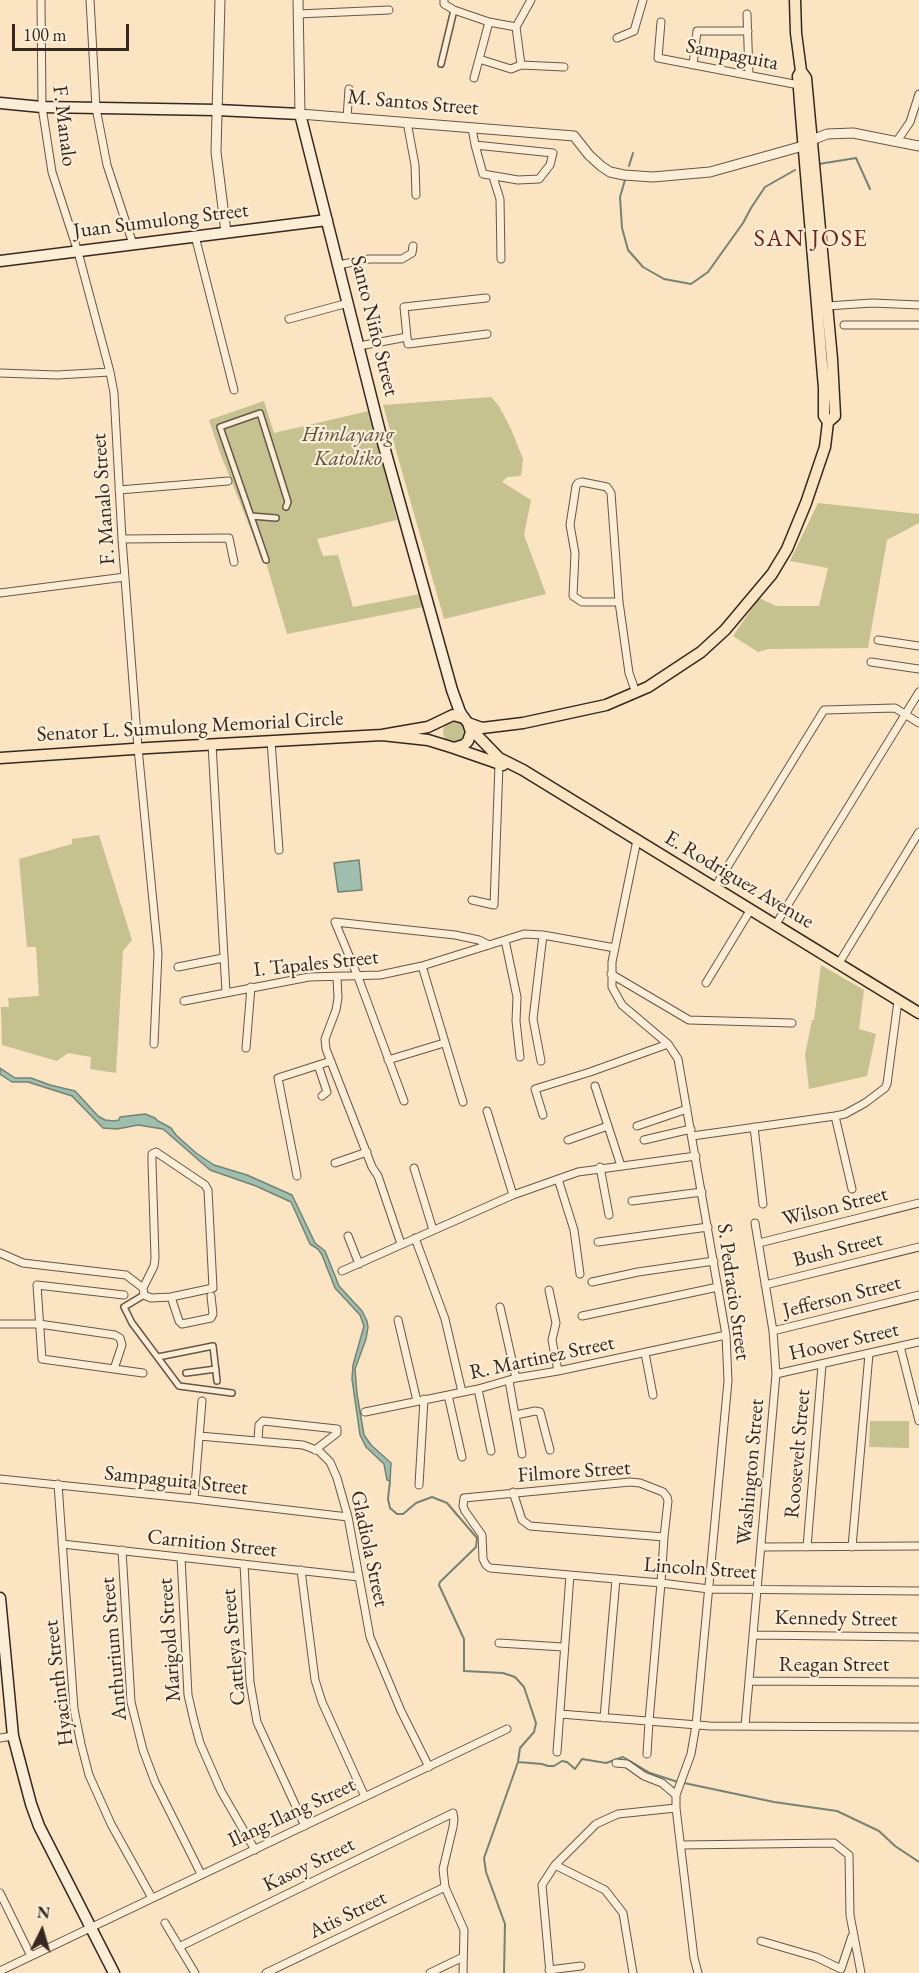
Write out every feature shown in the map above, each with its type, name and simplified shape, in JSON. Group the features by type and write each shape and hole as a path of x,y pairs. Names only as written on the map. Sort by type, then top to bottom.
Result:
{"main road":[{"path":"444,718 453,715 482,728 523,723 606,705 636,693 706,648 738,615 772,574 787,549 825,447 828,422 824,416 807,143 806,78 801,72 795,0"},
{"path":"801,72 798,76 832,359 835,416 828,422"},
{"name":"M. Santos Street","path":"0,103 42,107 300,114"},
{"name":"Santo Niño Street","path":"300,114 380,432 452,690 460,712 468,723"},
{"name":"Juan Sumulong Street","path":"0,261 327,220"},
{"path":"452,690 450,707 437,729 438,737 443,744 454,748 468,741 523,723"},
{"name":"Senator L. Sumulong Memorial Circle","path":"0,758 382,735 428,727 444,718"},
{"path":"468,723 470,735 468,741"},
{"name":"E. Rodriguez Avenue","path":"468,723 499,758 539,780 919,1013"},
{"name":"Senator L. Sumulong Memorial Circle","path":"382,735 443,744"},
{"name":"E. Rodriguez Avenue","path":"454,748 539,780"},
{"path":"0,1598 13,1736 37,1822 114,1973"}],"street":[{"name":"F. Manalo","path":"41,0 42,107 52,172 78,252"},
{"path":"90,0 96,108 107,165 133,244"},
{"path":"220,0 216,152 226,232"},
{"name":"Santo Niño Street","path":"298,0 300,114"},
{"path":"444,0 444,4 454,10 489,22 516,27"},
{"path":"521,65 516,27 531,0"},
{"path":"617,38 634,31 643,0"},
{"path":"298,14 389,10"},
{"path":"441,64 454,10"},
{"path":"747,14 749,75"},
{"path":"474,78 489,22"},
{"name":"Sampaguita","path":"661,22 658,58 799,85"},
{"path":"693,65 697,31 748,31"},
{"path":"479,59 511,69 521,65 564,67"},
{"path":"347,118 349,89"},
{"path":"897,141 910,122 919,94"},
{"name":"M. Santos Street","path":"300,114 574,136 589,155 610,172 653,177 710,172 807,143 827,134 853,133 919,146"},
{"path":"407,122 415,165 416,195"},
{"path":"472,128 475,144 483,174 518,180 539,179 550,165 553,153 475,144"},
{"path":"493,177 500,199 501,259"},
{"path":"195,236 234,390"},
{"path":"338,265 372,259 402,259 412,253 413,246"},
{"name":"F. Manalo Street","path":"78,252 114,393 122,540 138,748 158,953 154,1044"},
{"path":"486,298 404,307 408,344 487,334"},
{"path":"289,319 348,303"},
{"path":"827,306 872,303 919,305"},
{"path":"844,324 919,325"},
{"path":"359,346 407,337"},
{"path":"0,373 57,375 110,372"},
{"path":"266,560 220,427 260,414 288,502 286,507"},
{"path":"119,490 228,481"},
{"path":"619,602 582,602 573,596 575,553 570,525 576,486 582,482 607,487 611,493 619,602 629,673 636,693"},
{"path":"251,516 276,518"},
{"path":"122,540 230,538 234,562"},
{"path":"0,593 125,577"},
{"path":"878,640 919,646"},
{"path":"871,662 919,669"},
{"path":"776,924 919,692"},
{"path":"715,887 824,710 895,708 919,723"},
{"path":"271,741 279,850"},
{"name":"I. Tapales Street","path":"212,744 226,992 309,977 381,975 422,966 524,934 543,935 615,948"},
{"path":"472,900 494,905 499,764"},
{"path":"839,963 919,832"},
{"name":"S. Pedracio Street","path":"637,840 615,948 611,974 612,987 622,1005 668,1044 678,1059 726,1335 728,1381 696,1725 691,1754 676,1792 675,1808 694,1958 698,1973"},
{"path":"706,983 751,909"},
{"path":"404,1101 335,922 455,935 479,940 489,945"},
{"path":"541,1061 533,1019 543,935"},
{"path":"505,940 517,997 516,1021 520,1057"},
{"path":"178,967 224,958"},
{"path":"422,966 463,1102"},
{"path":"611,974 689,1020 792,1023"},
{"path":"337,977 338,998 325,1039 326,1049 378,1176 401,1244"},
{"path":"246,1048 250,987"},
{"path":"184,1001 226,992"},
{"path":"644,1140 691,1132 753,1127 845,1114 866,1102 887,1084 898,1001"},
{"path":"388,1060 444,1043"},
{"path":"543,1115 535,1089 668,1044"},
{"path":"297,1176 278,1078 331,1061"},
{"path":"318,1065 327,1092 322,1096"},
{"path":"595,1086 621,1166"},
{"path":"637,1126 687,1109"},
{"path":"487,1111 513,1195"},
{"path":"836,1116 852,1189"},
{"path":"568,1140 608,1126"},
{"path":"753,1127 763,1204"},
{"path":"213,1326 208,1190 205,1185 156,1152 152,1154 154,1266 143,1291 124,1307 132,1323 179,1386 232,1393"},
{"path":"335,1162 367,1152"},
{"path":"342,1271 513,1195 578,1172 600,1167 696,1156"},
{"path":"600,1167 609,1215"},
{"path":"414,1168 433,1230"},
{"path":"558,1179 574,1230 579,1274"},
{"path":"632,1201 702,1192"},
{"name":"Wilson Street","path":"759,1243 919,1203"},
{"name":"Washington Street","path":"745,1726 776,1374 773,1331 755,1223"},
{"path":"598,1242 708,1227"},
{"path":"348,1236 359,1264"},
{"path":"415,1238 445,1319 462,1392"},
{"name":"Bush Street","path":"765,1285 919,1247"},
{"path":"0,1253 23,1263 126,1275 151,1298 212,1292"},
{"path":"592,1282 638,1272 714,1261"},
{"path":"124,1294 37,1285 42,1359 142,1373"},
{"path":"582,1316 718,1287"},
{"path":"549,1290 556,1323 552,1340 558,1371"},
{"name":"Jefferson Street","path":"773,1331 919,1295"},
{"path":"171,1297 180,1323 209,1319 212,1316"},
{"path":"500,1307 522,1454"},
{"path":"398,1320 421,1400 419,1485"},
{"path":"0,1324 39,1324 115,1335 120,1338 122,1345 114,1370"},
{"name":"R. Martinez Street","path":"365,1412 726,1335"},
{"name":"Hoover Street","path":"776,1374 919,1342"},
{"path":"158,1357 213,1346 217,1382"},
{"path":"900,1346 919,1420"},
{"path":"645,1353 653,1395"},
{"path":"852,1546 869,1354"},
{"name":"Roosevelt Street","path":"807,1546 822,1365"},
{"path":"186,1373 216,1369"},
{"path":"478,1389 491,1451"},
{"path":"448,1395 462,1457"},
{"path":"194,1499 202,1401"},
{"path":"516,1415 540,1412 550,1450"},
{"path":"199,1436 303,1445 315,1450 337,1433 337,1428 263,1421 259,1425 258,1441"},
{"name":"Gladiola Street","path":"315,1450 330,1462 337,1478 348,1517 370,1637 379,1663 429,1767"},
{"name":"Sampaguita Street","path":"0,1479 348,1517"},
{"name":"Filmore Street","path":"483,1559 482,1535 463,1506 464,1498 630,1482 640,1483 663,1492 667,1497 647,1754"},
{"name":"Hyacinth Street","path":"58,1484 74,1709 81,1744 89,1775 111,1824 152,1898"},
{"path":"513,1492 522,1520 530,1526 664,1537"},
{"name":"Carnition Street","path":"62,1544 358,1577"},
{"path":"761,1546 919,1546"},
{"name":"Anthurium Street","path":"122,1550 131,1702 143,1750 155,1782 201,1874"},
{"name":"Marigold Street","path":"181,1557 188,1695 194,1721 200,1743 221,1791 255,1850"},
{"name":"Lincoln Street","path":"483,1559 490,1568 661,1583 709,1590 919,1591"},
{"name":"Cattleya Street","path":"244,1564 250,1682 257,1722 305,1826"},
{"path":"301,1570 315,1680 322,1702 365,1797"},
{"path":"557,1752 570,1575"},
{"path":"604,1718 616,1579"},
{"name":"Kennedy Street","path":"753,1635 919,1637"},
{"path":"499,1643 563,1647"},
{"name":"Reagan Street","path":"749,1681 919,1682"},
{"path":"560,1714 696,1725 919,1727"},
{"name":"Ilang-Ilang Street","path":"0,1971 507,1729"},
{"path":"0,1738 13,1736"},
{"path":"616,1763 627,1764 644,1776 662,1782 676,1792"},
{"path":"580,1966 549,1971 542,1885 555,1865 596,1824 618,1814 675,1808"},
{"name":"Kasoy Street","path":"179,1947 453,1813 453,1827 443,1869 445,1887"},
{"path":"681,1845 834,1843 849,1855 850,1915 861,1973"},
{"path":"555,1865 605,1890 623,1913 633,1973"},
{"path":"445,1887 464,1930 463,1973"},
{"name":"Atis Street","path":"266,1973 445,1887"},
{"path":"0,1893 31,1956"},
{"path":"165,1923 195,1973"},
{"path":"760,1941 816,1957 841,1969 852,1934"},
{"path":"430,1973 463,1957"}],"green space":[{"path":"491,397 499,406 511,429 523,459 521,476 507,477 502,482 531,500 524,535 546,594 444,619 383,405"},
{"name":"Himlayang Katoliko","path":"264,401 274,433 369,411 397,520 317,539 323,556 338,555 353,607 420,594 423,607 287,634 265,559 261,559 209,420"},
{"path":"818,503 919,514 919,523 887,540 868,648 769,649 758,652 733,636 759,598 776,606 819,606 828,568 790,561"},
{"path":"454,721 462,724 465,732 462,740 454,743 446,740 443,732 446,724"},
{"path":"99,835 132,940 123,951 116,1073 90,1069 91,1057 68,1053 57,1061 2,1045 1,1007 9,1007 8,998 39,996 36,947 27,947 19,859 72,844 72,839"},
{"path":"821,965 864,990 859,1029 876,1034 867,1076 809,1089 805,1055 812,1020 814,1020"},
{"path":"870,1421 909,1421 909,1448 869,1447"}],"shaded area":[{"path":"359,860 362,890 338,892 334,863"},
{"path":"0,1068 15,1078 31,1078 75,1091 98,1116 105,1120 114,1121 119,1120 120,1117 145,1114 155,1118 171,1128 196,1153 214,1165 247,1175 292,1195 315,1243 325,1251 339,1286 362,1311 367,1321 366,1339 355,1369 357,1394 364,1435 371,1445 391,1463 390,1481 387,1480 384,1464 366,1447 360,1435 352,1379 353,1365 364,1326 360,1315 335,1288 322,1255 310,1244 291,1202 256,1186 210,1170 163,1129 138,1125 117,1129 103,1128 72,1096 28,1082 12,1082 0,1074"}],"waterway":[{"path":"629,166 633,153"},
{"path":"819,164 856,158 870,189"},
{"path":"625,180 620,197 622,228 628,250 643,267 664,279 691,284 708,272 765,187 795,170"},
{"path":"390,1481 388,1499 390,1508 397,1514 403,1514 416,1503 432,1497 447,1503 477,1538 476,1547 439,1585 464,1639 464,1671 503,1673 515,1677 524,1687 536,1723 534,1732 520,1748 518,1762 484,1858 486,1872 505,1924 504,1973"},
{"path":"518,1762 554,1766 562,1761 575,1769 582,1759 606,1763 623,1757 650,1773 678,1782"},
{"path":"684,1783 774,1802 837,1811 879,1831 895,1846 919,1862"}],"district":[{"name":"SAN JOSE","path":"811,239"}]}
